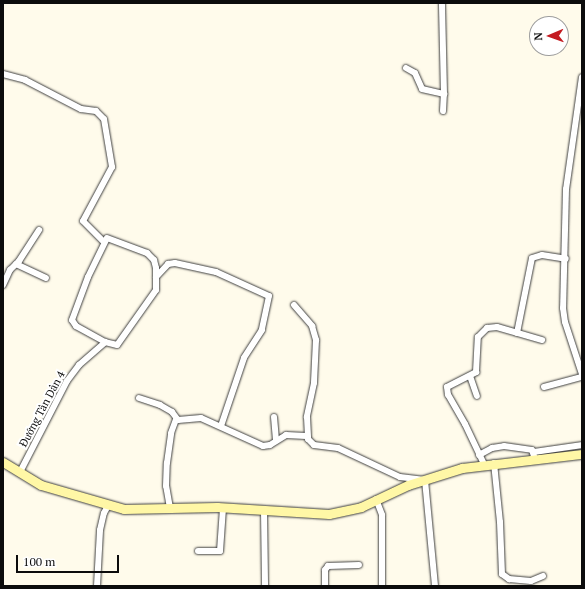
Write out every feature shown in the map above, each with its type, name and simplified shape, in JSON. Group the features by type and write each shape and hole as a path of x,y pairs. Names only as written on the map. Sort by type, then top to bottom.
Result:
{"street":[{"path":"442,3 443,111"},
{"path":"406,68 415,73 422,89 444,94"},
{"path":"3,74 25,80 81,109 96,111 104,118 112,168 83,221 103,241"},
{"path":"582,77 566,189 564,316 582,374"},
{"path":"3,285 10,270 16,264 39,230"},
{"path":"107,238 117,240 150,255 155,264 156,290 120,343 105,342 76,326 72,320 103,241 107,238"},
{"path":"517,333 532,258 542,255 566,258"},
{"path":"156,277 168,264 175,263 216,272 269,296 262,330 244,358 221,426"},
{"path":"16,264 46,278"},
{"path":"294,305 312,326 316,340 314,383 307,411 306,436 314,445 338,448 400,477 425,480"},
{"path":"484,464 446,391 448,386 470,376 478,368 478,337 483,330 497,327 542,340"},
{"name":"Đướng Tân Dân 4","path":"20,472 67,381 79,364 105,342"},
{"path":"470,376 477,396"},
{"path":"544,387 582,377"},
{"path":"139,398 160,404 172,412 176,419"},
{"path":"274,417 276,439"},
{"path":"176,419 201,418 258,444 267,446 276,439 286,436 306,436"},
{"path":"170,508 166,486 167,463 171,432 176,419"},
{"path":"3,462 45,486 114,506 223,508 329,514 353,509 425,480 484,464 582,445"},
{"path":"480,455 501,446 534,455 582,454"},
{"path":"494,463 499,501 502,574 509,579 534,581 543,576"},
{"path":"425,480 435,586"},
{"path":"376,499 382,515 382,586"},
{"path":"97,586 100,530 104,513 114,506"},
{"path":"198,551 220,551 223,508"},
{"path":"264,511 265,586"},
{"path":"326,586 325,570 328,566 358,565"}]}
